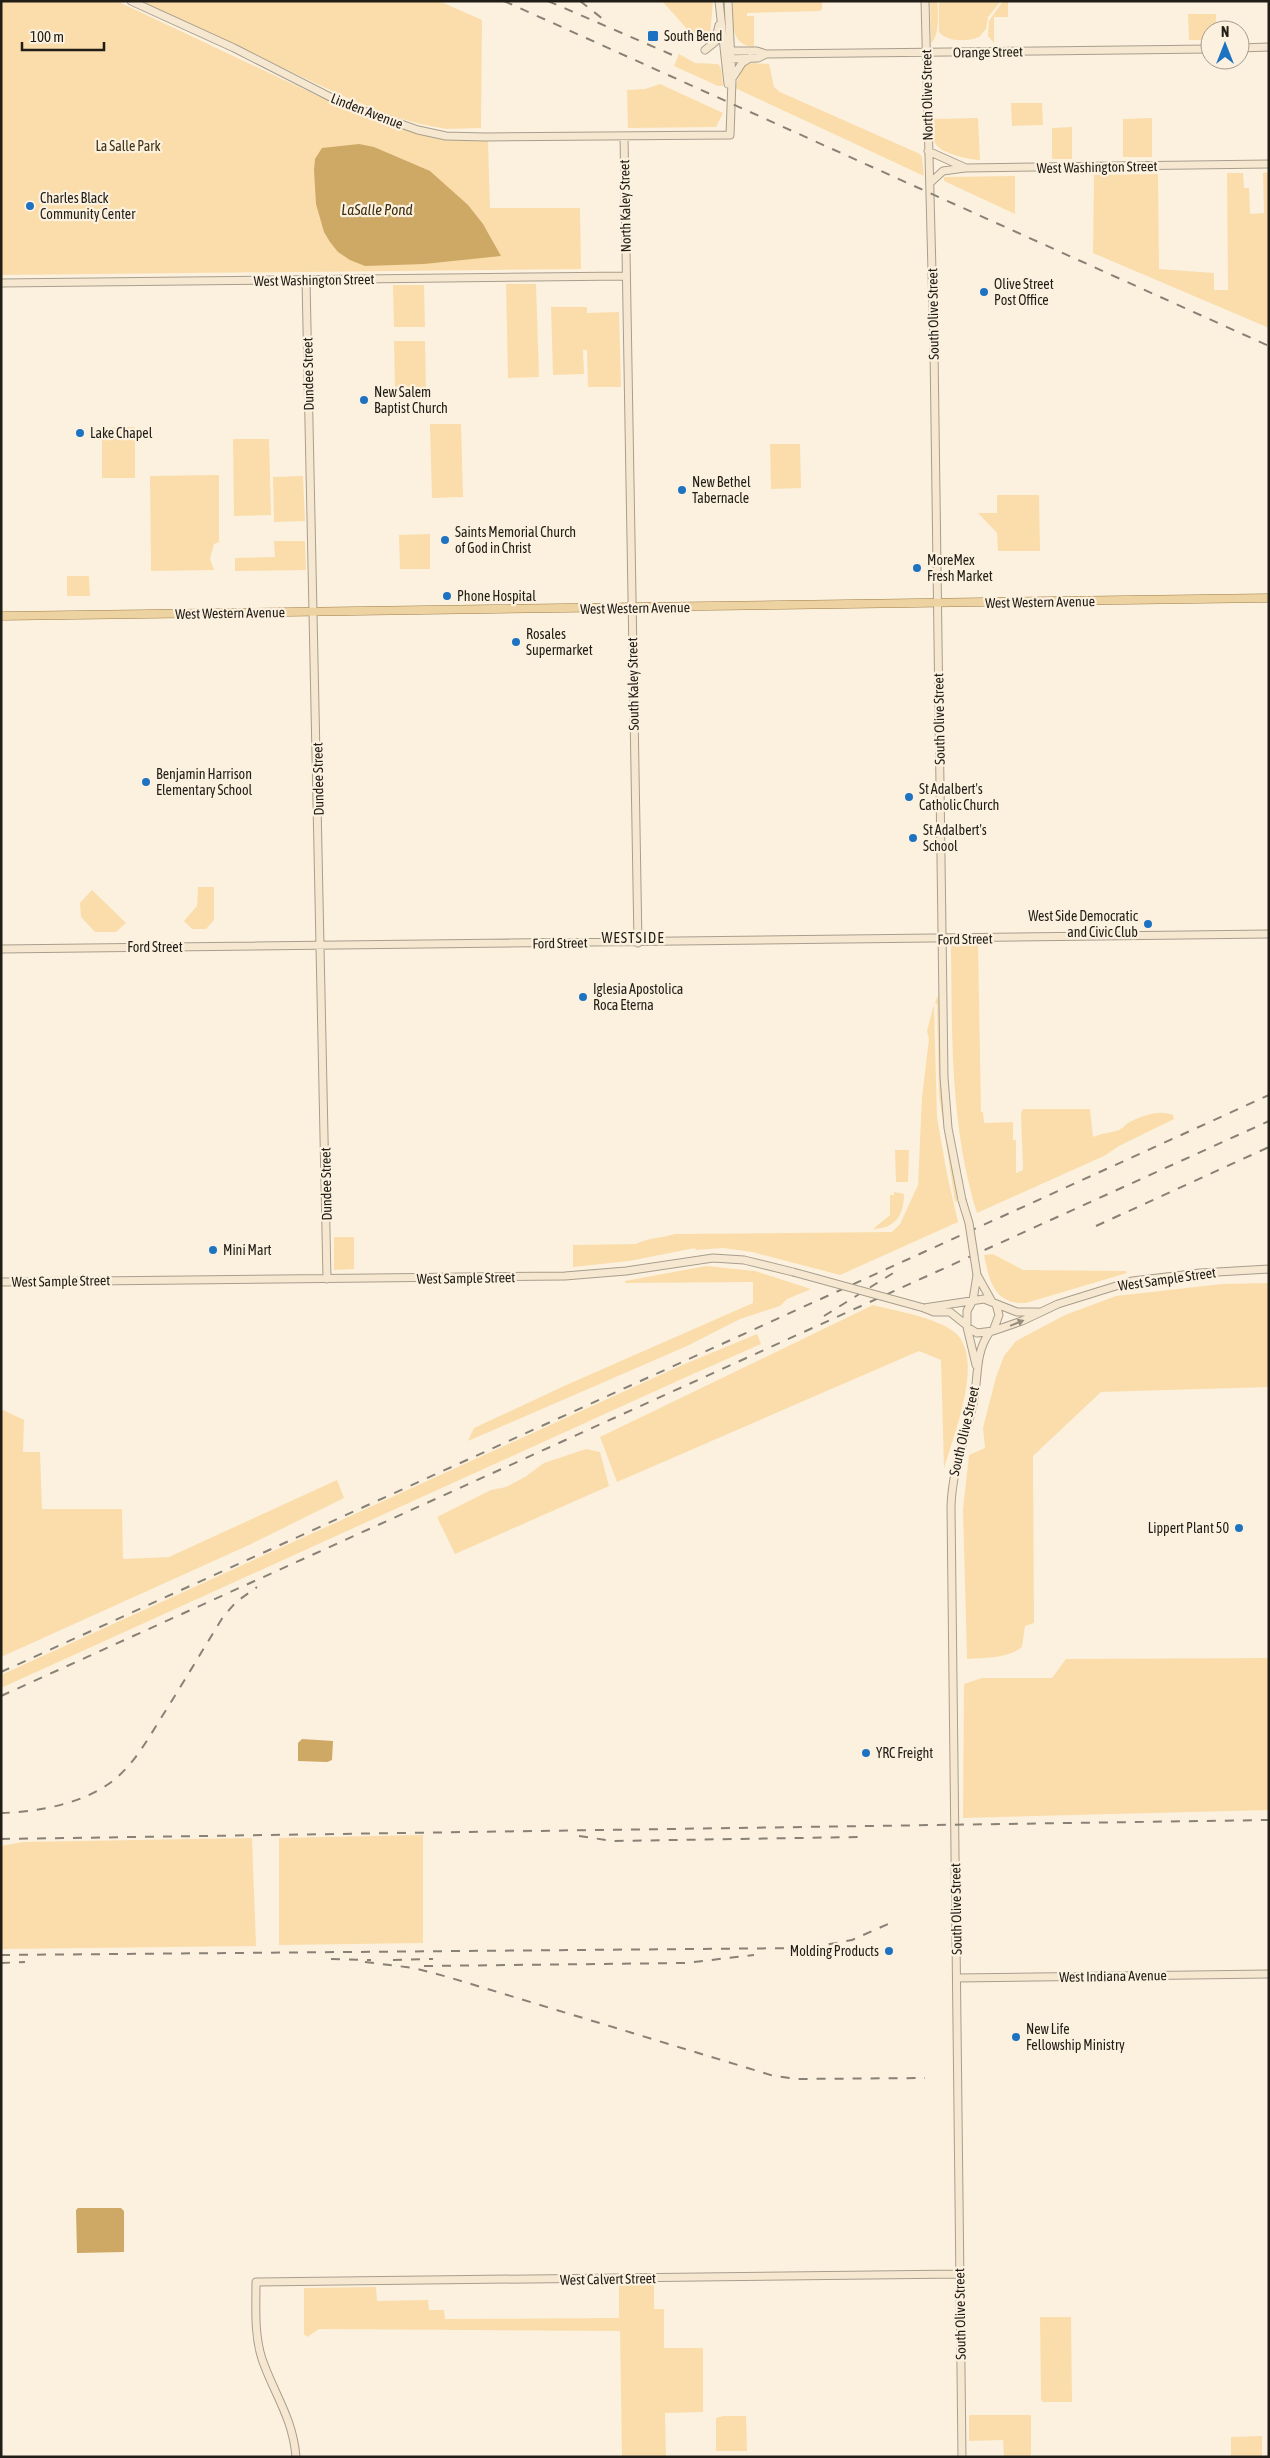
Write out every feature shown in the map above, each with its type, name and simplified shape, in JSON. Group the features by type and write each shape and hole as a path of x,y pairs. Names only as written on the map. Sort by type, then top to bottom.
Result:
{"main road":[{"name":"West Western Avenue","path":"1,616 1269,598"}],"street":[{"name":"Linden Avenue","path":"131,1 243,52 344,104 418,130 464,137 730,135 730,92"},
{"path":"719,1 732,80"},
{"path":"728,1 730,92"},
{"name":"North Olive Street","path":"925,1 928,151 931,186"},
{"path":"705,50 710,48 718,36 720,15"},
{"path":"1250,48 1269,47"},
{"name":"Orange Street","path":"728,55 751,58 766,54 1200,49"},
{"name":"Orange Street","path":"728,55 757,51 766,54"},
{"path":"730,92 732,80 739,66 751,58"},
{"name":"North Kaley Street","path":"624,136 626,276"},
{"name":"West Washington Street","path":"928,151 966,168 1269,164"},
{"path":"931,186 943,172 966,168"},
{"name":"South Olive Street","path":"931,186 945,1100 962,1200 969,1224 978,1275 993,1302"},
{"name":"West Washington Street","path":"1,283 626,276"},
{"name":"South Kaley Street","path":"626,276 638,943"},
{"name":"Dundee Street","path":"306,280 315,612 327,1279"},
{"name":"Ford Street","path":"1,949 638,943 1269,934"},
{"name":"West Sample Street","path":"1,1282 574,1276 626,1271 713,1258 756,1262 934,1312 950,1312 966,1325"},
{"name":"West Sample Street","path":"991,1332 1102,1289 1132,1281 1182,1275 1269,1269"},
{"name":"South Olive Street","path":"972,1300 978,1275"},
{"path":"972,1300 993,1302 999,1315 991,1332 977,1333 966,1325 967,1311 972,1300"},
{"name":"West Sample Street","path":"924,1308 972,1300"},
{"name":"West Sample Street","path":"993,1302 1017,1312 1039,1312"},
{"name":"South Olive Street","path":"966,1325 976,1365"},
{"name":"South Olive Street","path":"962,2457 951,1507 954,1470 975,1391 976,1365 981,1346 991,1332"},
{"name":"West Indiana Avenue","path":"957,1978 1269,1974"},
{"name":"West Calvert Street","path":"296,2457 290,2420 267,2371 259,2346 256,2282 960,2274"}],"green space":[{"name":"La Salle Park","path":"1,1 117,1 318,96 371,118 422,135 443,139 488,141 490,208 580,208 581,269 1,275"},
{"path":"139,1 439,1 482,20 481,128 446,129 392,116 345,97"},
{"path":"662,1 713,1 710,37 704,41 698,41"},
{"path":"733,1 822,1 822,9 820,11 747,13 747,16 754,16 754,47 740,42 736,37 733,23"},
{"path":"930,1 937,1 938,11 936,36 931,43"},
{"path":"939,1 1001,1 988,17 986,29 979,37 963,40 947,38 939,32"},
{"path":"1003,1 1008,1 1008,17 994,17 994,43 988,36 989,21"},
{"path":"1188,14 1216,14 1216,20 1200,20 1200,40 1189,40"},
{"path":"679,54 695,63 718,64 721,68 723,86 718,86 674,66"},
{"path":"751,63 769,64 774,87 780,92 920,154 924,176 735,88 742,67"},
{"path":"660,84 723,113 716,127 628,128 627,90 645,89"},
{"path":"1011,103 1042,103 1043,125 1012,126"},
{"path":"978,118 980,160 948,153 935,143 933,119"},
{"path":"1152,118 1152,157 1123,157 1123,119"},
{"path":"1072,127 1072,159 1052,159 1052,128"},
{"path":"1269,172 1269,328 1093,253 1094,175 1158,174 1159,269 1214,273 1214,290 1228,290 1227,173 1243,173 1244,188 1249,188 1250,214 1264,213 1263,173"},
{"path":"1015,176 1015,214 944,181 944,177"},
{"path":"506,284 536,284 539,377 508,378"},
{"path":"393,285 424,285 425,327 394,327"},
{"path":"551,307 587,307 587,313 619,312 621,387 588,387 587,350 583,350 584,374 553,375"},
{"path":"394,341 425,341 426,389 395,390"},
{"path":"430,424 461,424 463,497 432,498"},
{"path":"135,427 135,478 102,478 102,428"},
{"path":"233,439 269,439 271,515 234,516"},
{"path":"770,444 800,444 801,488 771,489"},
{"path":"219,475 219,542 214,544 210,559 214,570 151,571 150,476"},
{"path":"303,476 305,521 274,522 273,477"},
{"path":"997,495 1039,495 1040,551 998,551 997,533 978,513 997,513"},
{"path":"430,534 430,569 400,569 399,535"},
{"path":"274,541 305,541 306,570 235,571 235,558 275,557"},
{"path":"67,576 89,576 90,596 67,596"},
{"path":"198,887 214,887 214,920 206,929 192,929 184,921 197,906"},
{"path":"92,890 126,923 116,932 95,932 81,917 80,903"},
{"path":"956,942 978,942 981,1112 983,1112 984,1123 1013,1122 1013,1140 1016,1140 1016,1173 1023,1170 1021,1113 1023,1109 1090,1109 1093,1137 1119,1130 1133,1120 1150,1114 1168,1113 1173,1115 1174,1119 1119,1146 1104,1156 977,1213 962,1147 954,1081 951,946"},
{"path":"939,993 942,1101 957,1197 955,1202 939,1096 937,1004 935,1003"},
{"path":"934,1004 937,1117 958,1222 840,1275 752,1252 723,1248 696,1250 695,1248 629,1261 573,1267 573,1245 636,1244 645,1240 675,1234 892,1232 900,1224 918,1185 922,1097 929,1039 927,1031"},
{"path":"895,1150 909,1150 908,1182 896,1182"},
{"path":"894,1192 904,1194 904,1202 900,1214 897,1219 887,1226 873,1229 890,1215 890,1195 894,1195"},
{"path":"334,1237 354,1237 354,1269 334,1270"},
{"path":"993,1254 1023,1270 1126,1271 1127,1273 1026,1303 1015,1303 1000,1295 991,1282 984,1255"},
{"path":"706,1266 755,1271 811,1289 787,1299 780,1306 740,1319 687,1346 468,1441 474,1428 564,1386 753,1303 753,1282 625,1283 625,1281"},
{"path":"1269,1283 1269,1387 1101,1392 1033,1456 1034,1623 1025,1626 1022,1647 1016,1651 996,1657 967,1659 963,1509 969,1455 985,1448 983,1428 996,1377 1004,1356 1016,1341 1065,1315 1116,1296 1222,1284"},
{"path":"873,1305 936,1322 953,1331 963,1342 967,1358 965,1397 944,1469 941,1360 919,1351 617,1482 600,1437"},
{"path":"757,1334 761,1344 1,1688 1,1675 680,1366"},
{"path":"1,1409 24,1420 23,1452 40,1452 42,1509 122,1509 123,1559 169,1557 337,1480 344,1498 249,1545 1,1657"},
{"path":"586,1449 600,1452 609,1486 455,1554 437,1517 491,1490 506,1487 525,1477 544,1463"},
{"path":"1269,1658 1269,1810 963,1818 964,1684 982,1678 1052,1678 1066,1659"},
{"path":"423,1835 423,1943 279,1945 279,1838"},
{"path":"252,1838 256,1946 1,1949 1,1846 23,1842"},
{"path":"619,2285 654,2285 654,2309 664,2309 664,2348 703,2348 703,2412 665,2413 666,2457 622,2457 620,2331 319,2329 307,2337 304,2334 304,2288 376,2287 377,2301 428,2300 429,2310 444,2310 445,2319 619,2318"},
{"path":"1040,2317 1071,2317 1072,2402 1043,2402 1041,2400"},
{"path":"969,2415 1031,2415 1031,2457 1004,2457 1003,2440 969,2441"},
{"path":"746,2416 747,2451 716,2451 716,2418"},
{"path":"1262,2436 1262,2457 1231,2457 1231,2437"}],"water":[{"name":"LaSalle Pond","path":"359,144 374,147 430,171 468,205 483,224 501,256 424,264 365,266 350,260 338,252 324,232 316,204 315,159 322,148"},
{"path":"302,1739 333,1741 332,1760 327,1762 298,1761 298,1743"},
{"path":"78,2208 121,2208 124,2211 124,2252 77,2253 76,2210"}],"railway":[{"path":"504,1 1269,346"},
{"path":"548,1 677,57"},
{"path":"580,1 608,23"},
{"path":"1,1672 1269,1095"},
{"path":"1,1696 1269,1121"},
{"path":"1096,1226 1269,1147"},
{"path":"824,1316 898,1270"},
{"path":"1,1813 44,1809 72,1801 110,1783 126,1769 144,1745 223,1617 236,1602 257,1587"},
{"path":"1,1839 1269,1820"},
{"path":"579,1836 613,1841 860,1837"},
{"path":"1,1955 808,1948 852,1940 888,1924"},
{"path":"424,1966 685,1963 754,1955"},
{"path":"331,1959 371,1960"},
{"path":"393,1960 433,1959"},
{"path":"1,1963 25,1962"},
{"path":"365,1962 414,1968 448,1977 774,2076 798,2079 925,2078"}],"place":[{"name":"South Bend","path":"653,36"},
{"name":"Charles Black Community Center","path":"30,206"},
{"name":"Olive Street Post Office","path":"984,292"},
{"name":"New Salem Baptist Church","path":"364,400"},
{"name":"Lake Chapel","path":"80,433"},
{"name":"New Bethel Tabernacle","path":"682,490"},
{"name":"Saints Memorial Church of God in Christ","path":"445,540"},
{"name":"MoreMex Fresh Market","path":"917,568"},
{"name":"Phone Hospital","path":"447,596"},
{"name":"Rosales Supermarket","path":"516,642"},
{"name":"Benjamin Harrison Elementary School","path":"146,782"},
{"name":"St Adalbert's Catholic Church","path":"909,797"},
{"name":"St Adalbert's School","path":"913,838"},
{"name":"West Side Democratic and Civic Club","path":"1148,924"},
{"name":"Iglesia Apostolica Roca Eterna","path":"583,997"},
{"name":"Mini Mart","path":"213,1250"},
{"name":"Lippert Plant 50","path":"1239,1528"},
{"name":"YRC Freight","path":"866,1753"},
{"name":"Molding Products","path":"889,1951"},
{"name":"New Life Fellowship Ministry","path":"1016,2037"}],"district":[{"name":"WESTSIDE","path":"633,938"}]}
